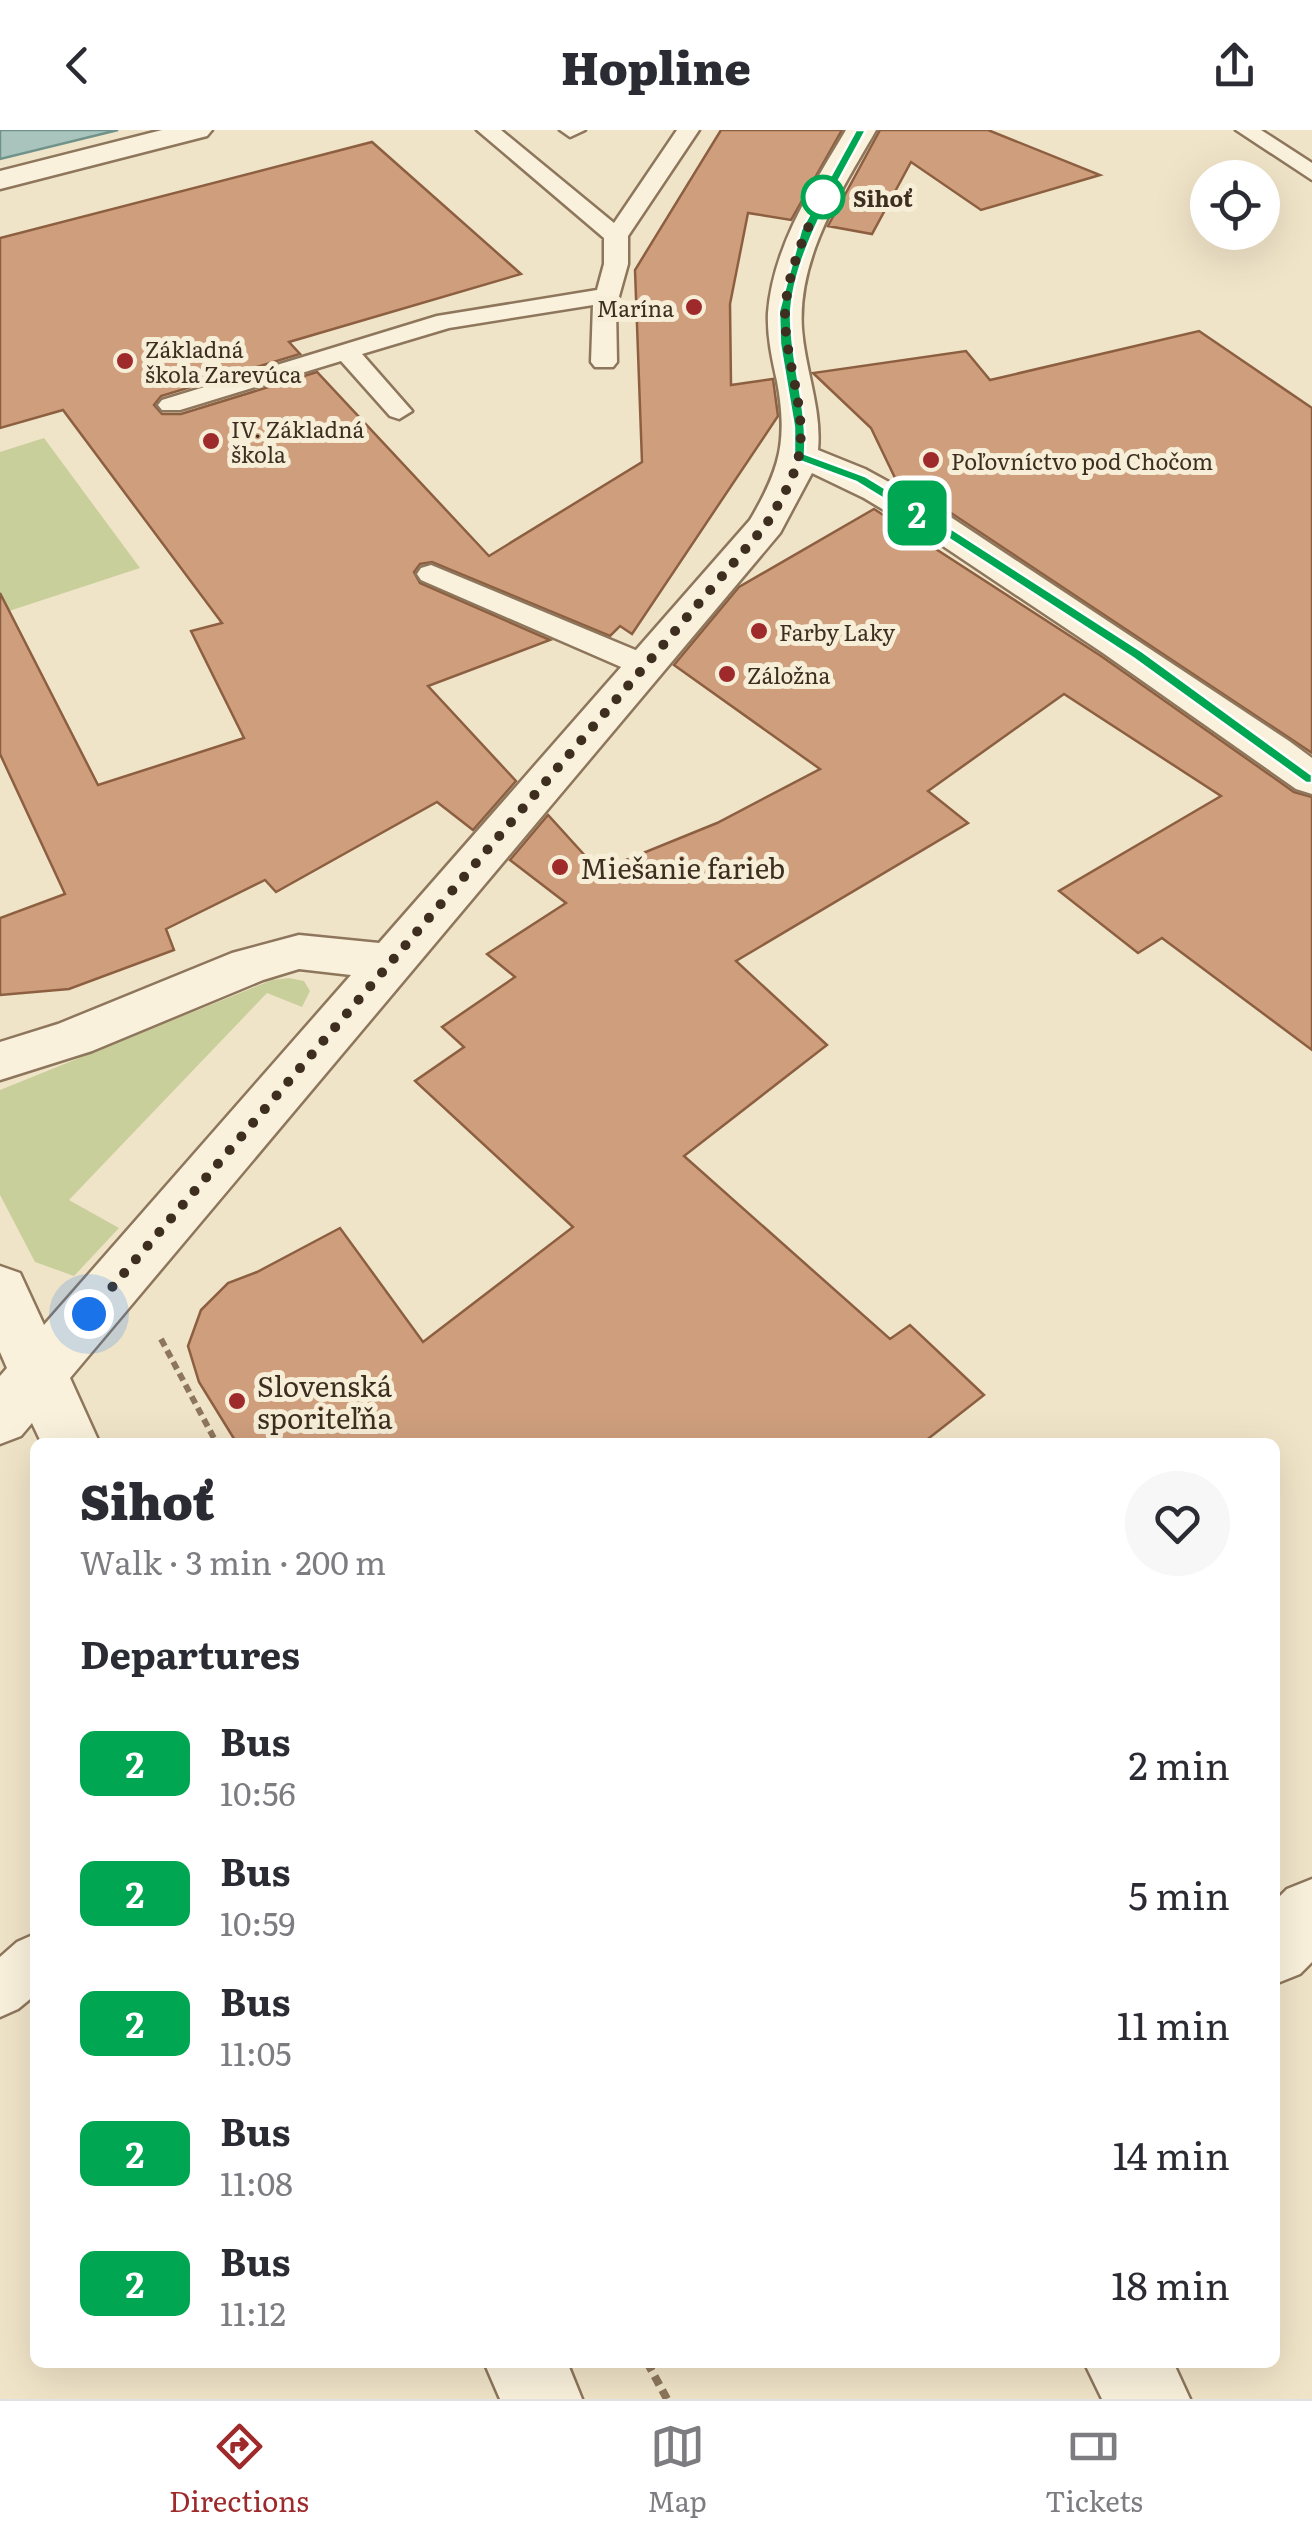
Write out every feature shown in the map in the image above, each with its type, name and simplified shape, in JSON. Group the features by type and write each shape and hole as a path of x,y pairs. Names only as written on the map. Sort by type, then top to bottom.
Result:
{"street":[{"path":"0,180 197,130"},
{"path":"0,1418 766,525 787,490 799,456 801,427 786,344 785,311 807,230 861,130"},
{"path":"799,456 861,479 950,534 1138,655 1312,779"},
{"path":"0,1061 74,1038 250,966 299,952 391,962"},
{"path":"0,1290 68,1438"},
{"path":"1280,1945 1312,1914"},
{"path":"527,2368 542,2399"},
{"path":"1128,2368 1150,2399"}],"lane":[{"path":"488,130 616,236"},
{"path":"604,362 616,236 688,130"},
{"path":"1246,130 1312,173"},
{"path":"171,405 446,322 608,295"},
{"path":"346,351 399,411"},
{"path":"431,574 646,666"},
{"path":"0,1991 30,1964"}],"path":[{"path":"191,1400 214,1438"},
{"path":"650,2368 667,2399"}],"green space":[{"path":"44,438 140,568 0,614 0,452"},
{"path":"272,980 304,981 310,991 302,1007 267,993 69,1200 119,1228 74,1276 35,1262 0,1195 0,1090"}],"water":[{"path":"0,130 118,130 0,159"}],"building":[{"path":"721,130 842,130 791,220 748,213 730,304 731,385 773,379 778,416 632,634 620,626 610,636 432,562 420,564 414,572 420,583 550,640 428,686 516,781 473,830 437,802 276,892 265,880 166,929 174,950 69,989 0,995 0,918 65,894 0,754 0,593 98,785 244,738 191,631 222,623 63,410 0,428 0,238 372,142 521,274 289,342 300,354 161,396 154,405 162,414 181,414 317,372 489,556 642,462 635,270"},
{"path":"880,130 988,130 1100,175 981,210 911,162 872,234 828,226"},
{"path":"1199,331 1312,408 1312,753 942,507 897,482 871,428 813,373 966,351 990,380"},
{"path":"874,509 1101,656 1294,792 1312,797 1312,1050 1162,938 1138,953 1059,891 1221,796 1064,694 928,791 968,823 736,961 827,1045 684,1156 890,1339 910,1325 984,1395 929,1438 234,1438 199,1382 188,1346 201,1310 228,1283 340,1228 423,1342 573,1227 415,1081 464,1047 442,1027 515,977 487,954 566,903 510,860 548,815 599,871 717,823 820,769 674,665 739,587"}],"bus line":[{"name":"2","path":"861,130 807,230 785,311 786,344 801,427 799,456 861,479 950,534 1138,655 1312,779"}],"place":[{"name":"Sihoť","path":"823,197"},
{"name":"Marína","path":"694,307"},
{"name":"Základná škola Zarevúca","path":"125,361"},
{"name":"IV. Základná škola","path":"211,441"},
{"name":"Poľovníctvo pod Chočom","path":"931,460"},
{"name":"Farby Laky","path":"759,631"},
{"name":"Záložna","path":"727,674"},
{"name":"Miešanie farieb","path":"560,867"},
{"name":"Slovenská sporiteľňa","path":"237,1401"}],"route":[{"path":"89,1314 766,525 787,490 799,456 801,427 786,344 785,311 807,230 823,197"}]}
